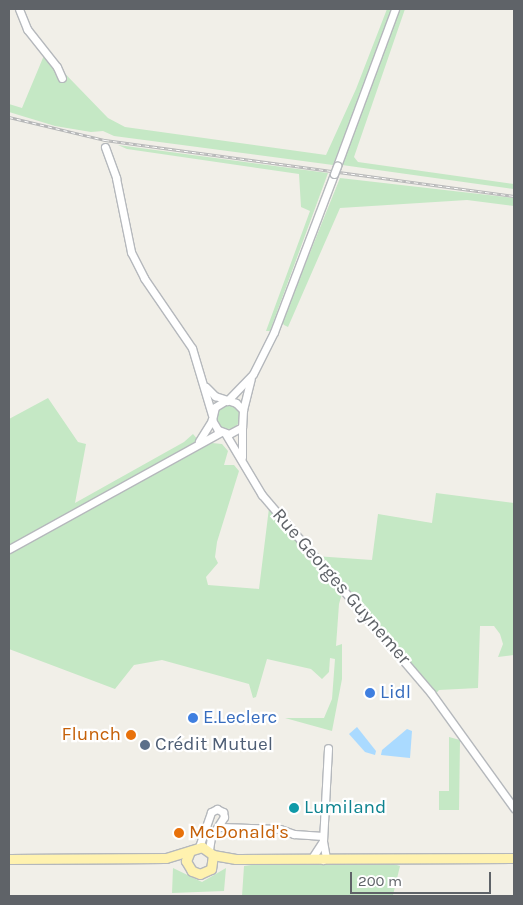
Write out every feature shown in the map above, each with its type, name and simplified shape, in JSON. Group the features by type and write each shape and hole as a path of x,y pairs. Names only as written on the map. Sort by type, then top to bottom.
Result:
{"main road":[{"path":"188,866 194,849"},
{"path":"9,860 165,858 194,849 211,852 226,858 377,859"},
{"path":"211,852 212,867"},
{"path":"9,864 168,863 188,866 200,874 212,867 227,863 309,860 514,858"}],"street":[{"path":"19,9 27,29 57,67 62,78"},
{"path":"9,549 196,445 223,433 234,433 242,427 243,410 253,374 278,324 396,9"},
{"path":"105,147 116,178 131,252 144,278 192,348 206,387 212,417 223,433"},
{"path":"196,445 212,417 215,407 226,401 253,374"},
{"path":"206,387 226,401 236,403 243,410"},
{"name":"Rue Georges Guynemer","path":"242,427 242,460"},
{"name":"Rue Georges Guynemer","path":"223,433 242,460 262,495 432,692 514,808"},
{"path":"326,858 323,838 328,748"},
{"path":"194,849 213,808 223,812 221,827 211,837 211,852"},
{"path":"221,827 280,829 294,834 323,838"},
{"path":"309,860 323,838"}],"green space":[{"path":"387,9 405,9 354,157 358,162 514,184 514,189 342,165 379,65 372,63 333,165 114,136 103,131 91,132 55,126 9,112 9,104 22,108 45,53 108,118 125,127 326,155 356,89"},
{"path":"118,145 328,173 270,331 266,331 310,211 301,207 299,174 127,149"},
{"path":"340,178 514,198 514,206 467,200 340,208 288,327 282,322"},
{"path":"48,398 78,442 86,444 75,503 184,442 193,434 204,447 212,443 222,444 228,451 224,465 234,465 239,471 217,542 215,557 218,563 206,577 208,585 259,589 269,508 315,556 372,560 378,514 432,523 436,493 514,503 514,655 498,657 503,644 500,634 494,626 480,626 478,688 439,690 434,696 343,590 339,604 336,646 342,644 342,679 332,731 285,718 324,718 332,699 335,659 330,658 329,672 322,679 311,669 267,659 256,697 253,698 249,684 162,660 134,665 115,689 9,649 9,419"},
{"path":"228,405 237,408 240,417 237,426 228,429 219,426 216,417 219,408"},
{"path":"449,737 460,740 459,810 439,810 439,791 449,791"},
{"path":"390,863 400,866 393,895 402,896 242,896 244,866"},
{"path":"173,868 202,882 226,868 224,891 172,893"}],"water":[{"path":"357,727 376,751 375,755 365,752 349,734"},
{"path":"407,729 412,731 410,758 381,755 382,750"}],"railway":[{"path":"9,117 105,140 514,196"}],"place":[{"name":"Lidl","path":"370,693"},
{"name":"E.Leclerc","path":"193,718"},
{"name":"Flunch","path":"131,735"},
{"name":"Crédit Mutuel","path":"145,745"},
{"name":"Lumiland","path":"294,808"},
{"name":"McDonald's","path":"179,833"}]}
